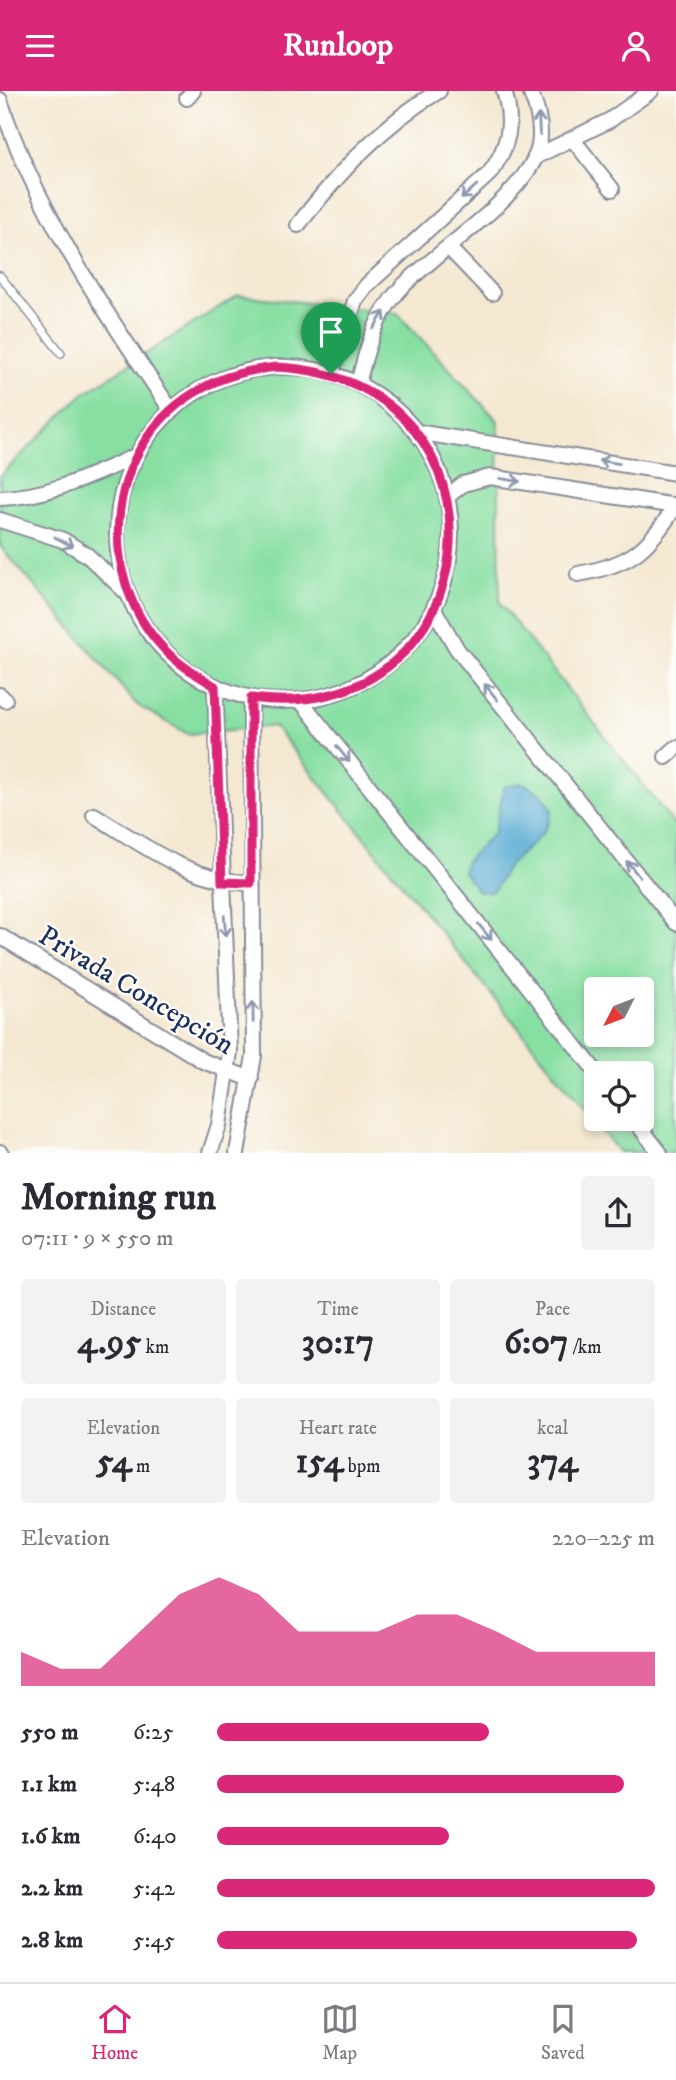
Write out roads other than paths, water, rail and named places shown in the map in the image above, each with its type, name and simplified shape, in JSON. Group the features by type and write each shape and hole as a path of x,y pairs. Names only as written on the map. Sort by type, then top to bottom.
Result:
{"street":[{"path":"298,225 337,176 383,132 439,91"},
{"path":"331,374 355,301 367,285 489,174 501,158 509,138 510,112 504,91"},
{"path":"358,384 376,322 401,289 449,248 518,182 535,157 540,135 539,112 530,91"},
{"path":"535,157 574,141 651,91"},
{"path":"0,100 44,206 111,319 171,410"},
{"path":"574,141 612,189"},
{"path":"449,248 492,293"},
{"path":"291,367 331,374 358,384 390,405 416,432 435,463 447,497 452,529 450,561 435,611 413,642 374,676 339,692 301,701 251,698 215,686 187,670 163,649 144,624 129,596 121,568 118,530 125,483 136,456 154,428 171,410 199,389 250,370 291,367"},
{"path":"416,432 676,473"},
{"path":"129,596 87,555 63,540 2,520 2,498 73,484 136,456"},
{"path":"447,497 463,484 490,477 676,506 659,533 628,560 610,568 578,574"},
{"path":"435,611 457,649 676,923"},
{"path":"210,1153 229,1073 230,1008 222,882 215,686"},
{"path":"237,1153 254,1056 251,698"},
{"path":"301,701 587,1061"},
{"path":"94,815 188,871 222,882 251,883"},
{"name":"Privada Concepción","path":"0,936 202,1061 251,1079"},
{"path":"643,1131 660,1153"}],"lane":[{"path":"0,277 61,353"}],"water":[{"path":"522,783 542,794 552,809 550,819 536,840 509,865 491,892 478,891 463,872 466,861 494,833 504,787"}]}
